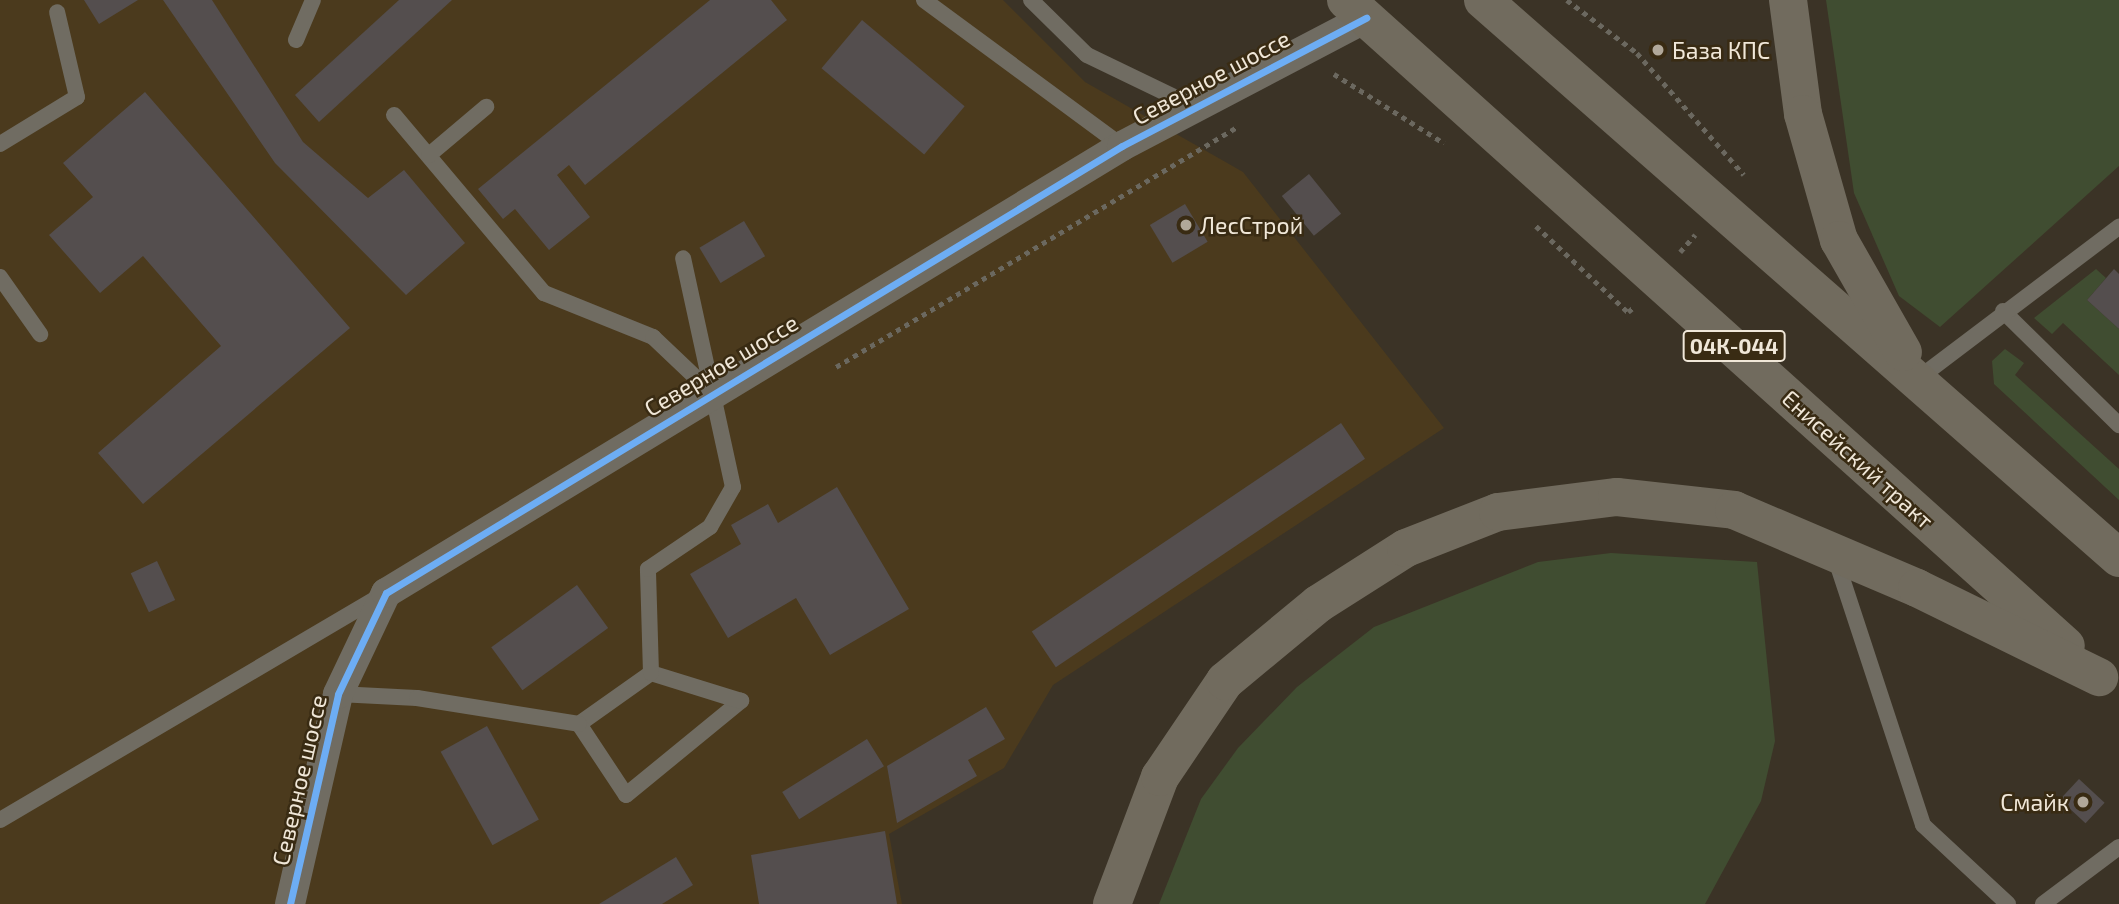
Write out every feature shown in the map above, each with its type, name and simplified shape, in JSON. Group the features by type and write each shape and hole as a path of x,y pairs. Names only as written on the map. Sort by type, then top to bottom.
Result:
{"main road":[{"path":"1483,0 1919,378 2119,558"},
{"path":"1788,0 1803,114 1839,240 1919,378"},
{"name":"Енисейский тракт","path":"1356,9 2109,686"},
{"path":"1112,904 1160,777 1225,681 1318,604 1406,548 1498,512 1617,497 1734,510 1834,554 2109,686"}],"street":[{"name":"Северное шоссе","path":"290,904 338,694 386,593 1122,146 1356,9"}],"lane":[{"path":"296,40 313,0"},
{"path":"924,0 1122,146"},
{"path":"1031,0 1087,55 1193,106"},
{"path":"0,144 77,97 57,12"},
{"path":"429,155 486,107"},
{"path":"394,115 544,293 653,337 712,393"},
{"path":"1919,378 2119,227"},
{"path":"650,673 648,569 710,527 733,487 683,258"},
{"path":"0,276 40,334"},
{"path":"2004,312 2119,425"},
{"path":"1834,554 1923,825 2008,904"},
{"name":"Северное шоссе","path":"0,820 386,593"},
{"path":"579,724 626,795 741,701 650,673"},
{"path":"338,694 417,698 579,724 650,673"},
{"path":"2043,904 2119,847"}],"path":[{"path":"1567,0 1637,53 1746,178"},
{"path":"1326,77 1338,73 1454,149"},
{"path":"836,367 1218,142 1249,117"},
{"path":"1532,222 1629,312 1635,306"},
{"path":"1680,253 1700,229"}],"shaded area":[{"path":"0,0 1003,0 1085,82 1243,172 1444,428 1053,685 1004,768 889,834 902,904 0,904"}],"green space":[{"path":"1826,0 2119,0 2119,166 1940,327 1899,296 1854,193"},
{"path":"2096,269 2106,278 2087,300 2119,329 2119,375 2063,323 2052,334 2034,318"},
{"path":"2005,349 2024,363 2015,375 2119,469 2119,500 1994,384 1992,361"},
{"path":"1611,553 1757,562 1775,741 1761,801 1705,904 1159,904 1201,799 1238,748 1297,687 1374,627 1538,562"}],"building":[{"path":"84,0 138,0 99,24"},
{"path":"163,0 212,0 303,142 368,198 404,170 465,243 406,295 275,163"},
{"path":"399,0 452,0 319,122 295,95"},
{"path":"710,0 771,0 787,20 585,185 569,165 557,175 590,217 549,250 515,209 503,219 478,189"},
{"path":"862,20 965,106 924,154 822,68"},
{"path":"145,92 350,328 143,504 98,453 221,346 143,256 100,293 49,235 93,197 63,163"},
{"path":"1309,174 1341,214 1314,236 1282,196"},
{"path":"1185,204 1208,242 1173,263 1150,225"},
{"path":"744,221 765,256 721,283 699,248"},
{"path":"2114,269 2119,274 2119,329 2087,300"},
{"path":"1341,423 1365,459 1056,667 1032,632"},
{"path":"837,487 909,609 830,655 796,598 728,638 690,574 741,544 731,525 768,504 778,523"},
{"path":"157,561 175,600 149,612 131,573"},
{"path":"577,585 608,628 522,690 491,647"},
{"path":"986,707 1005,739 968,760 977,776 897,823 887,766"},
{"path":"487,726 539,820 493,845 441,752"},
{"path":"867,739 884,766 799,819 782,792"},
{"name":"Смайк","path":"2079,779 2105,803 2086,823 2060,799"},
{"path":"885,831 897,904 759,904 751,855"},
{"path":"676,857 693,885 662,904 599,904"}],"cycle path":[{"path":"290,904 338,694 386,593 1122,146 1366,18"}],"place":[{"name":"База КПС","path":"1658,50"},
{"name":"ЛесСтрой","path":"1186,225"},
{"name":"Смайк","path":"2083,802"}]}
